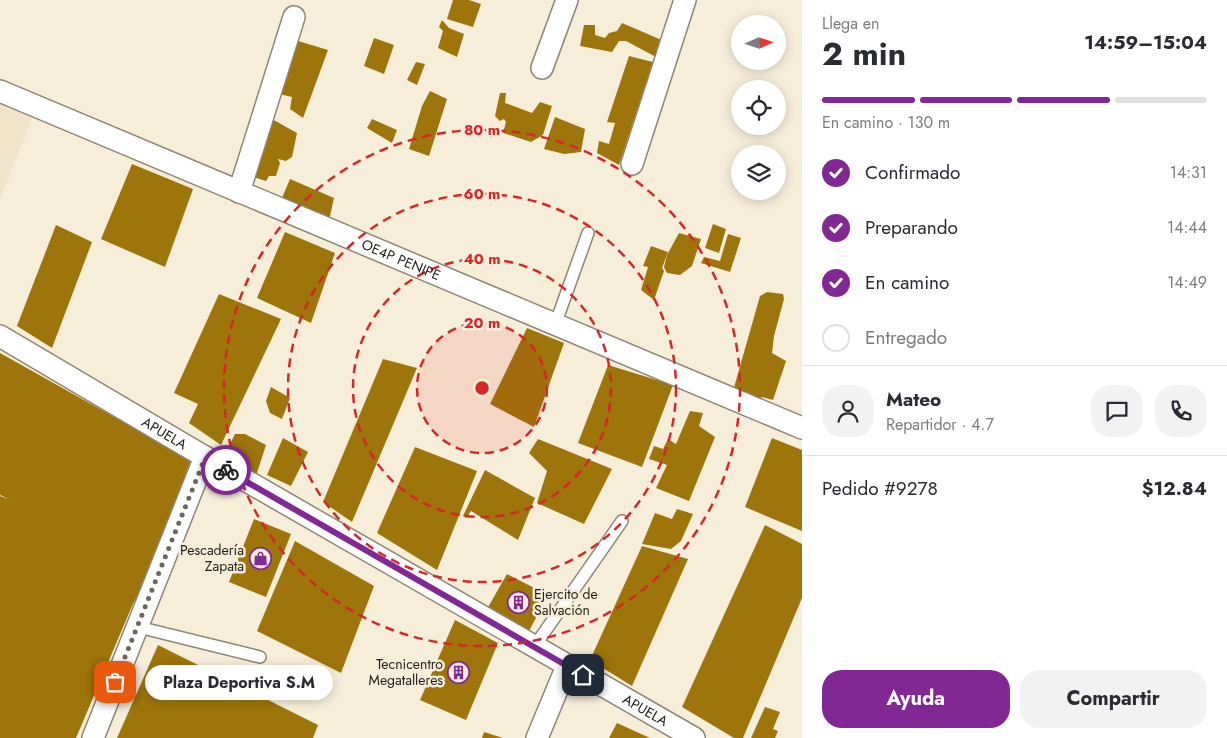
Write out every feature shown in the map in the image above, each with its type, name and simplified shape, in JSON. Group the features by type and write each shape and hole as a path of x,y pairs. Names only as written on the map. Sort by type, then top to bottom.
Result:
{"street":[{"path":"542,68 567,0"},
{"path":"632,164 685,0"},
{"path":"239,192 294,17"},
{"name":"OE4P PENIPE","path":"0,91 802,428"},
{"name":"APUELA","path":"0,336 205,458 694,738"},
{"path":"93,738 205,458"},
{"path":"537,738 567,666"}],"lane":[{"path":"555,325 588,233"},
{"path":"534,647 622,521"},
{"path":"138,627 260,657"}],"shaded area":[{"path":"0,99 34,114 0,199"}],"building":[{"path":"453,0 469,0 481,4 473,27 447,19"},
{"path":"442,20 449,28 464,34 457,57 438,48 443,31 439,27"},
{"path":"622,23 664,41 656,57 626,41 619,41 612,52 580,46 584,25 595,25 595,35 605,38 609,33 617,31"},
{"path":"374,38 394,45 384,74 364,66"},
{"path":"295,40 328,50 303,118 290,109 292,97 279,94"},
{"path":"629,56 653,62 619,165 597,153 599,141 609,144 615,123 607,122"},
{"path":"416,62 425,64 417,85 407,80"},
{"path":"430,91 447,99 429,156 409,149 422,106"},
{"path":"500,93 506,93 505,103 532,113 540,102 552,106 543,135 531,142 503,133 506,122 504,119 500,121 495,116"},
{"path":"555,117 585,129 581,152 564,154 544,149"},
{"path":"270,118 297,133 292,157 286,161 278,159 280,163 276,176 269,176 266,181 250,176"},
{"path":"372,119 397,130 392,143 367,128"},
{"path":"132,164 193,189 165,267 101,239"},
{"path":"290,179 334,198 328,225 279,205"},
{"path":"713,224 726,229 719,253 705,248"},
{"path":"56,225 92,242 52,348 17,326"},
{"path":"285,232 335,253 311,323 257,298"},
{"path":"679,233 701,239 692,266 680,275 667,273 664,267 667,255"},
{"path":"728,234 741,238 730,272 701,263 704,257 720,261"},
{"path":"651,246 668,252 654,300 641,290 648,267 643,266"},
{"path":"767,292 783,294 784,299 774,336 772,353 786,361 773,400 762,397 757,400 733,391 760,296"},
{"path":"219,294 281,319 221,445 189,423 198,404 174,393"},
{"path":"527,328 564,343 534,427 490,404"},
{"path":"0,353 191,460 145,581 132,606 76,738 0,738 0,496 9,499 0,495"},
{"path":"383,359 417,368 352,522 323,502"},
{"path":"608,365 673,385 642,467 578,443"},
{"path":"271,387 290,398 282,419 270,413 266,401"},
{"path":"690,411 703,413 699,426 715,437 689,501 656,488 667,465 649,459 654,446 663,449 668,439 676,444"},
{"path":"235,434 245,434 266,445 256,476 224,456"},
{"path":"283,438 308,452 291,486 267,475"},
{"path":"772,438 802,450 802,531 745,507"},
{"path":"538,439 612,469 584,524 537,503 547,471 529,453"},
{"path":"415,447 477,471 437,570 377,533"},
{"path":"485,470 535,498 518,540 471,511 466,518 463,516"},
{"path":"677,509 693,514 681,541 671,549 642,544 655,513 672,519"},
{"name":"Pescadería Zapata","path":"254,519 291,534 266,597 229,582"},
{"path":"765,525 802,544 802,598 743,738 734,738 682,707"},
{"path":"295,541 374,586 341,673 257,631"},
{"path":"642,546 688,559 632,686 590,660"},
{"name":"Ejercito de Salvación","path":"507,574 548,595 529,631 487,609"},
{"name":"Tecnicentro Megatalleres","path":"455,620 498,643 466,720 420,700"},
{"path":"158,645 318,725 313,738 117,738"},
{"path":"765,707 780,712 773,729 778,731 775,738 751,738"},
{"path":"617,723 650,738 609,738"},
{"path":"484,732 503,738 482,738"}],"way so far":[{"path":"115,682 205,458 226,470"}],"place":[{"name":"Pescadería Zapata","path":"260,558"},
{"name":"Ejercito de Salvación","path":"518,602"},
{"name":"Tecnicentro Megatalleres","path":"459,672"},
{"name":"Plaza Deportiva S.M","path":"115,682"}],"route":[{"path":"226,470 583,675"}]}
